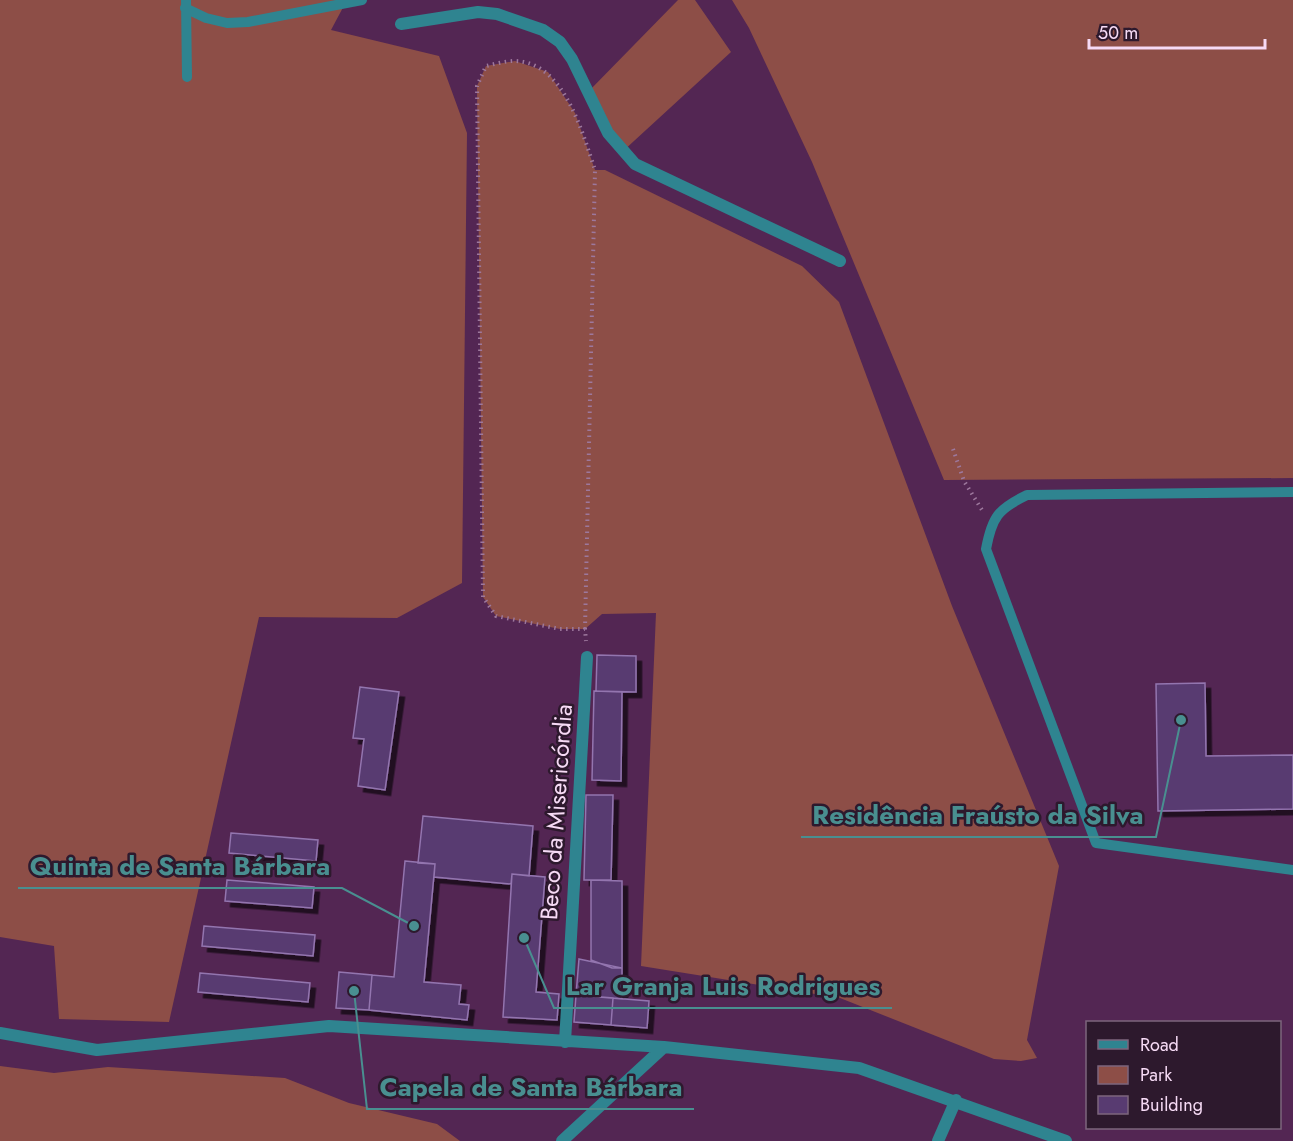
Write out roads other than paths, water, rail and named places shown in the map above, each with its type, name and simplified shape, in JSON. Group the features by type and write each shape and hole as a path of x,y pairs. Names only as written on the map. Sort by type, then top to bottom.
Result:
{"street":[{"path":"401,24 478,12 497,14 543,30 560,42 572,59 608,133 635,164 840,261"},
{"name":"Beco da Misericórdia","path":"565,1042 587,657"},
{"path":"0,1033 97,1050 329,1026 664,1047 859,1068 956,1100 1066,1141"},
{"path":"562,1141 664,1047"},
{"path":"938,1141 956,1100"}],"lane":[{"path":"185,4 206,18 227,23 248,22 362,0"},
{"path":"185,4 187,77"},
{"path":"1293,492 1027,495 1006,505 990,523 986,549 1096,843 1293,870"}],"place":[{"name":"Residência Fraústo da Silva","path":"1181,720"},
{"name":"Quinta de Santa Bárbara","path":"414,926"},
{"name":"Lar Granja Luis Rodrigues","path":"524,938"},
{"name":"Capela de Santa Bárbara","path":"354,991"}]}
